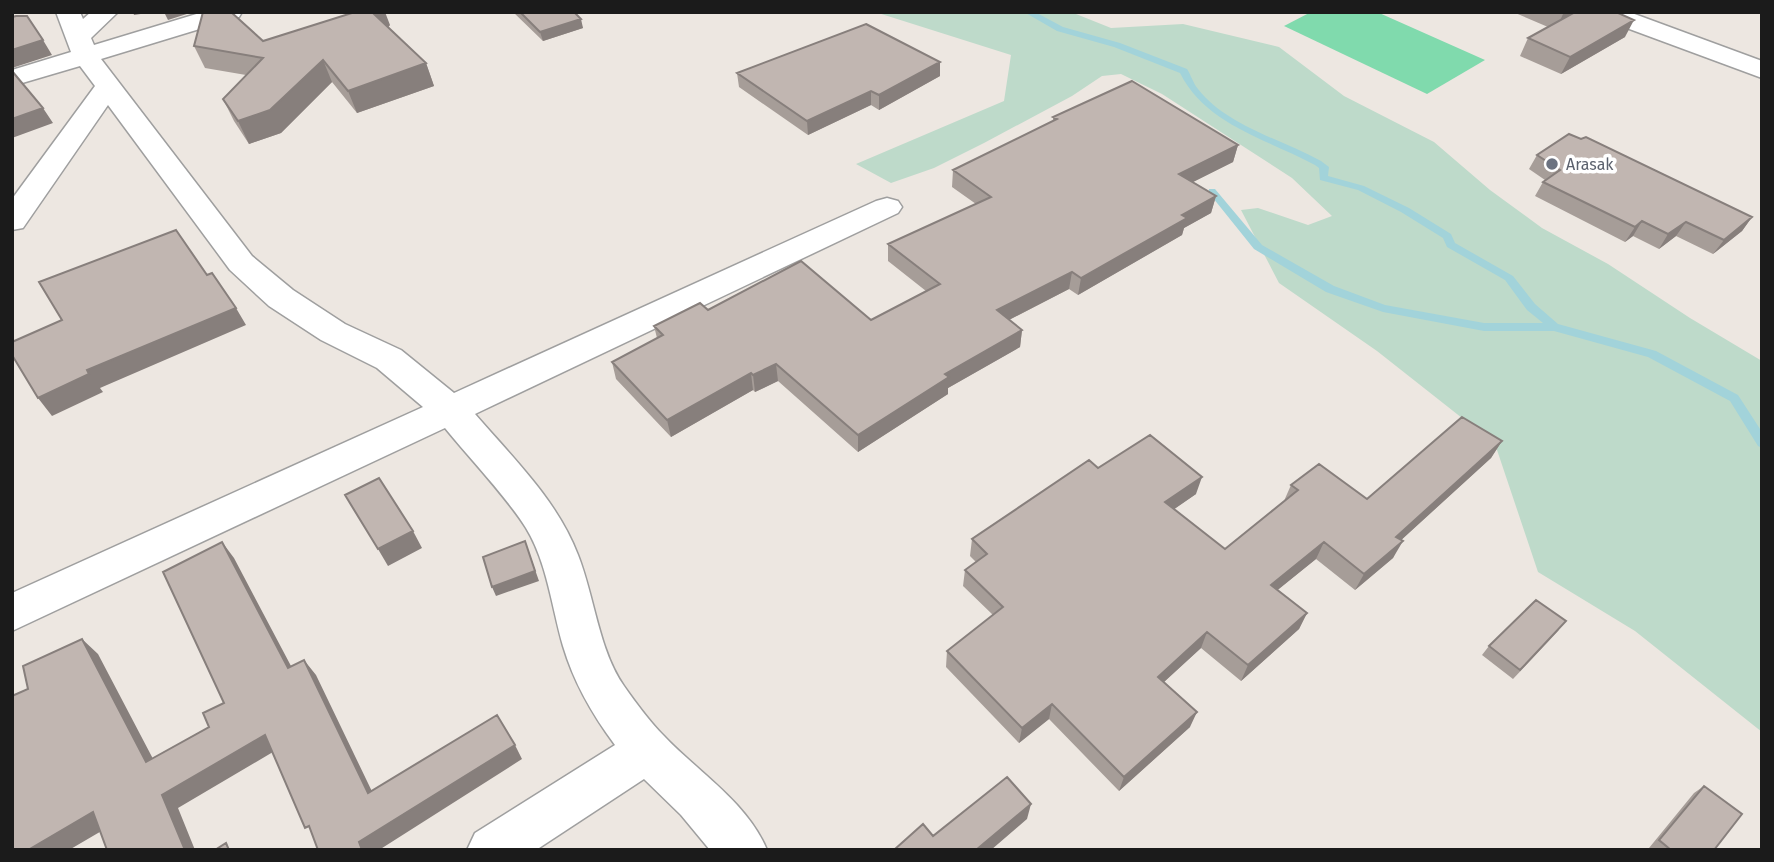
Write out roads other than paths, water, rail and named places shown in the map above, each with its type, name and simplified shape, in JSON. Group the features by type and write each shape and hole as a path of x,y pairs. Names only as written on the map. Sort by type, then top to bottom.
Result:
{"street":[{"path":"12,78 77,35 106,12"},
{"path":"77,35 230,12"},
{"path":"1606,12 1762,70"},
{"path":"1642,27 1675,12"},
{"path":"77,35 108,86 241,263 281,298 333,332 389,359 452,411 542,520 558,555 586,650 605,696 647,751 698,799 743,850"},
{"path":"12,221 108,86"},
{"path":"12,613 887,207"},
{"path":"492,850 647,751"}],"waterway":[{"path":"1028,12 1060,29 1117,45 1184,71 1192,88 1206,103 1223,115 1318,163 1324,167 1323,178 1361,188 1405,210 1447,236 1451,245 1509,278 1531,307 1554,327"},
{"path":"1212,191 1258,247 1330,289 1383,308 1484,327 1554,327"},
{"path":"1554,327 1652,354 1734,398 1762,443"}],"place":[{"name":"Arasak","path":"1552,164"}]}
